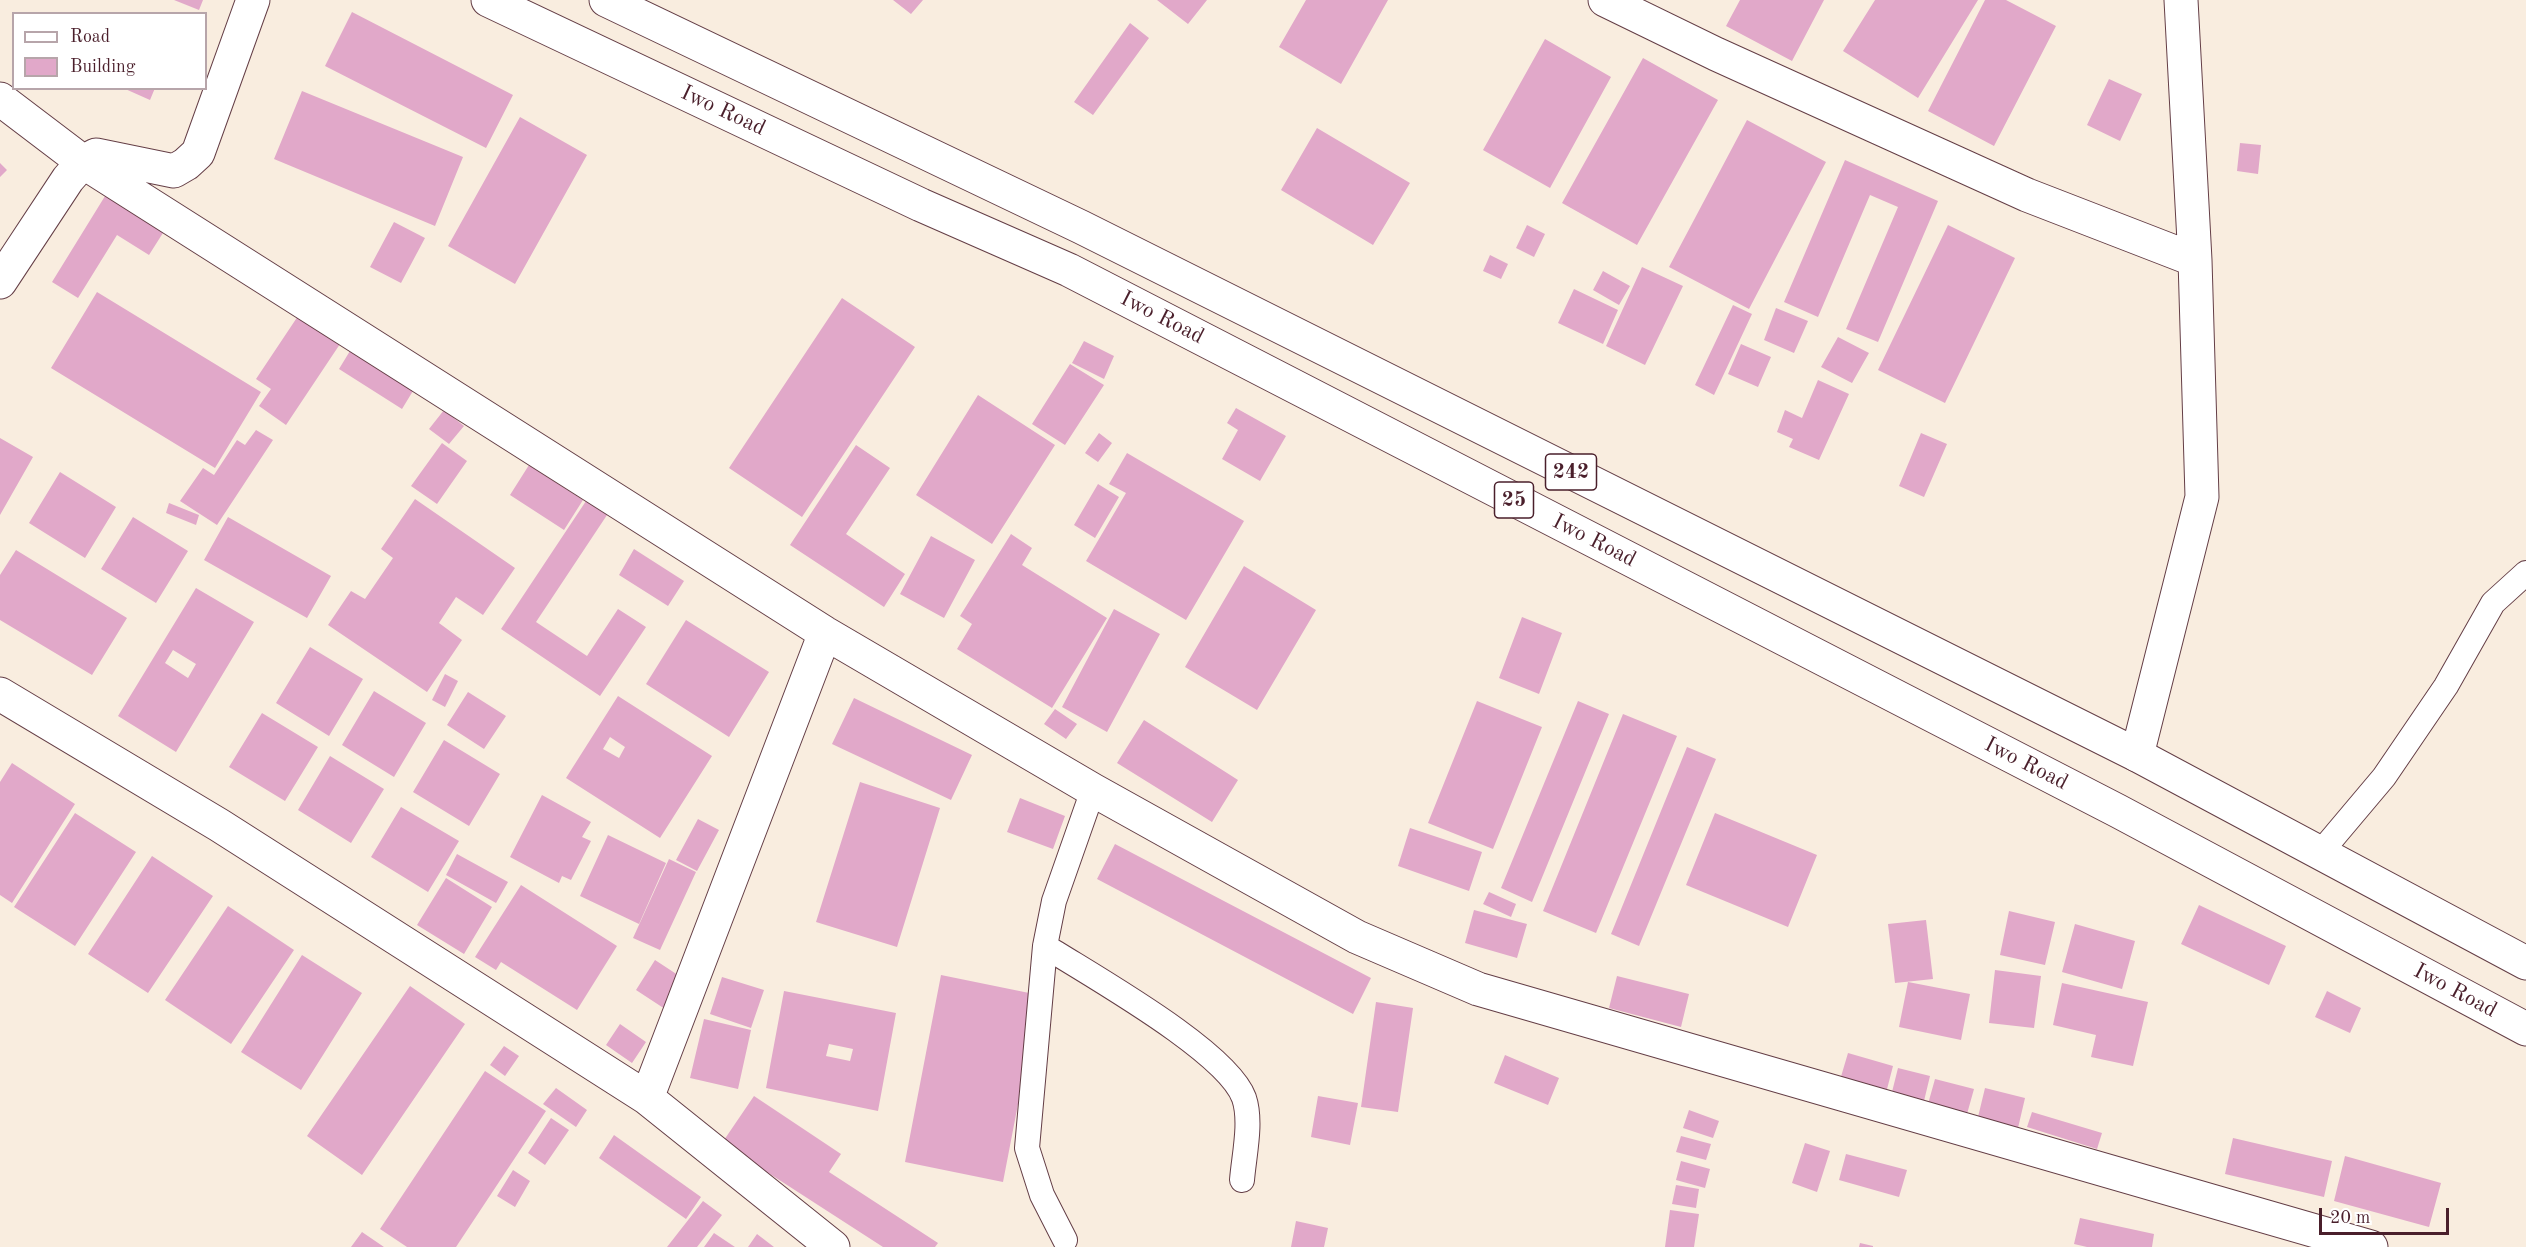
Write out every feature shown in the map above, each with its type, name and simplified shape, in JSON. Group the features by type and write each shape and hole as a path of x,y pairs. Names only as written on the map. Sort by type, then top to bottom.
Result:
{"street":[{"path":"0,282 68,179 83,162 96,155 174,171 198,153 253,0"},
{"name":"Iwo Road","path":"488,0 921,205 1069,270 2118,811 2526,1029"},
{"name":"Iwo Road","path":"606,0 1081,227 2137,755 2526,963"},
{"path":"1605,0 2027,195 2195,260"},
{"path":"2137,755 2202,496 2195,260 2181,0"},
{"path":"0,99 83,162 825,633 1093,790 1357,937 1478,989 2333,1242 2371,1247"},
{"path":"1069,270 1081,227"},
{"path":"647,1098 825,633"},
{"path":"0,694 219,825 647,1098 832,1247"}],"lane":[{"path":"2320,853 2384,777 2446,686 2493,603 2526,573"},
{"path":"1065,1240 1042,1195 1027,1148 1045,946 1054,901 1093,790"},
{"path":"1045,946 1165,1023 1215,1059 1231,1076 1244,1098 1247,1123 1242,1180"}],"building":[{"path":"174,0 203,0 199,10"},
{"path":"893,0 923,0 911,14"},
{"path":"1157,0 1207,0 1188,24"},
{"path":"1306,0 1388,0 1341,84 1279,47"},
{"path":"1740,0 1824,0 1792,61 1726,26"},
{"path":"1875,0 1978,0 1918,98 1843,51"},
{"path":"1985,0 2006,0 2056,26 1994,146 1928,111"},
{"path":"352,12 513,95 486,148 325,66"},
{"path":"1130,23 1149,38 1093,115 1074,102"},
{"path":"1545,39 1611,77 1550,188 1483,150"},
{"path":"1643,58 1718,100 1637,245 1562,203"},
{"path":"2109,79 2142,94 2120,141 2087,125"},
{"path":"128,90 154,90 150,100"},
{"path":"302,91 463,157 435,226 274,159"},
{"path":"520,117 587,155 515,284 448,246"},
{"path":"1747,120 1826,162 1749,309 1669,267"},
{"path":"1317,128 1410,183 1373,245 1281,190"},
{"path":"2240,143 2261,145 2258,174 2237,171"},
{"path":"1845,160 1938,201 1878,342 1846,329 1898,207 1870,195 1818,317 1784,302"},
{"path":"0,163 7,170 0,177"},
{"path":"110,188 168,225 149,255 117,235 78,298 52,282"},
{"path":"394,222 425,238 401,283 370,267"},
{"path":"1527,225 1545,234 1534,257 1516,248"},
{"path":"1948,225 2015,258 1945,403 1878,370"},
{"path":"1490,255 1508,264 1501,279 1483,271"},
{"path":"1642,267 1683,286 1645,365 1606,346"},
{"path":"1603,271 1630,286 1619,305 1593,290"},
{"path":"1574,289 1618,310 1603,344 1558,323"},
{"path":"97,292 261,392 215,468 51,368"},
{"path":"842,298 915,347 802,517 729,468"},
{"path":"1733,305 1752,314 1714,395 1695,385"},
{"path":"1776,308 1808,321 1794,353 1764,340"},
{"path":"298,316 340,344 286,425 259,406 271,389 256,379"},
{"path":"1838,337 1869,353 1852,383 1821,367"},
{"path":"1084,341 1114,356 1104,379 1072,363"},
{"path":"1741,344 1771,357 1758,387 1728,374"},
{"path":"353,346 416,386 402,409 339,369"},
{"path":"1070,364 1104,385 1065,445 1032,424"},
{"path":"1818,380 1849,394 1819,460 1789,447 1793,439 1777,432 1785,410 1802,418"},
{"path":"978,395 1055,445 992,544 916,495"},
{"path":"1236,408 1286,436 1260,481 1222,459 1238,430 1227,423"},
{"path":"444,410 464,426 449,444 429,429"},
{"path":"256,430 273,440 217,525 180,501 203,468 214,475 237,440 245,445"},
{"path":"1099,433 1112,443 1098,462 1085,453"},
{"path":"1921,433 1947,444 1924,497 1899,486"},
{"path":"0,438 33,457 0,515"},
{"path":"442,443 467,461 437,504 411,486"},
{"path":"856,445 890,468 846,534 905,574 884,607 790,545"},
{"path":"1127,453 1244,521 1186,620 1086,561 1126,493 1109,484"},
{"path":"529,465 583,500 564,530 510,495"},
{"path":"60,472 116,507 85,558 29,523"},
{"path":"1098,484 1119,497 1095,538 1074,525"},
{"path":"415,499 515,568 483,615 456,597 439,623 462,640 427,692 328,625 351,591 365,599 393,558 381,549"},
{"path":"586,501 607,515 536,622 587,656 618,609 646,627 600,696 501,629"},
{"path":"169,503 199,515 196,525 166,513"},
{"path":"133,517 188,551 156,603 101,569"},
{"path":"228,517 331,576 307,618 204,560"},
{"path":"1011,534 1032,548 1022,565 1107,618 1052,708 957,649 972,624 960,616"},
{"path":"931,536 975,560 944,618 900,594"},
{"path":"634,549 684,581 668,606 619,575"},
{"path":"16,550 127,618 92,675 0,620 0,575"},
{"path":"1244,566 1316,610 1257,710 1185,667"},
{"path":"196,588 254,622 176,752 118,716","holes":["173,650 196,664 188,678 165,663"]},
{"path":"1114,609 1160,634 1107,732 1062,707"},
{"path":"1522,617 1562,633 1539,694 1499,678"},
{"path":"686,620 769,672 729,737 646,684"},
{"path":"310,647 363,679 329,736 276,703"},
{"path":"445,674 458,681 445,707 432,700"},
{"path":"374,691 426,723 394,777 342,745"},
{"path":"468,692 506,716 484,749 447,725"},
{"path":"618,696 712,756 660,838 566,778","holes":["610,737 625,747 619,758 603,749"]},
{"path":"854,698 972,755 951,800 832,744"},
{"path":"1477,701 1542,727 1493,849 1428,823"},
{"path":"1578,701 1609,714 1532,902 1501,888"},
{"path":"1055,709 1077,724 1066,739 1044,724"},
{"path":"262,713 318,747 285,801 229,767"},
{"path":"1623,714 1677,736 1596,933 1543,911"},
{"path":"1144,720 1238,780 1212,822 1117,763"},
{"path":"444,740 500,774 469,826 413,792"},
{"path":"1687,747 1716,759 1639,946 1611,934"},
{"path":"330,756 384,789 351,843 298,810"},
{"path":"12,763 75,804 12,903 0,895 0,782"},
{"path":"860,782 940,808 897,947 816,922"},
{"path":"542,795 591,822 582,837 591,841 571,880 562,876 559,883 510,857"},
{"path":"1020,798 1065,816 1053,849 1007,832"},
{"path":"401,807 459,841 428,892 371,857"},
{"path":"75,813 136,852 75,946 14,907"},
{"path":"1715,813 1817,855 1788,927 1686,885"},
{"path":"698,819 719,830 697,871 676,860"},
{"path":"1410,828 1482,852 1469,891 1398,866"},
{"path":"608,835 666,863 639,924 580,896"},
{"path":"1115,844 1371,978 1353,1014 1097,879"},
{"path":"457,854 508,882 496,903 446,875"},
{"path":"152,856 213,896 148,993 88,954"},
{"path":"669,859 696,872 660,950 633,938"},
{"path":"446,878 492,907 464,954 417,925"},
{"path":"521,885 617,946 577,1010 501,962 496,970 475,957"},
{"path":"1489,892 1516,904 1511,917 1483,904"},
{"path":"2199,905 2286,946 2269,985 2181,944"},
{"path":"228,906 294,950 231,1044 165,1000"},
{"path":"1474,910 1527,924 1517,958 1465,943"},
{"path":"2009,911 2055,922 2045,965 2000,955"},
{"path":"1926,920 1933,979 1895,983 1888,924"},
{"path":"2075,924 2135,941 2122,989 2062,972"},
{"path":"302,955 362,993 301,1090 241,1052"},
{"path":"655,960 684,979 665,1009 636,990"},
{"path":"1995,970 2041,976 2034,1028 1989,1023"},
{"path":"941,975 1039,995 1003,1182 905,1162"},
{"path":"1617,976 1689,994 1681,1027 1609,1008"},
{"path":"722,977 764,990 751,1028 710,1014"},
{"path":"1908,982 1970,994 1961,1040 1899,1027"},
{"path":"2062,983 2148,1002 2133,1066 2091,1057 2096,1035 2053,1025"},
{"path":"410,986 465,1024 362,1175 307,1136"},
{"path":"784,991 896,1013 878,1111 766,1088","holes":["829,1044 853,1049 850,1061 826,1056"]},
{"path":"2327,991 2361,1008 2350,1033 2315,1017"},
{"path":"1376,1002 1413,1008 1398,1112 1361,1107"},
{"path":"704,1019 751,1030 738,1089 690,1078"},
{"path":"620,1024 646,1042 632,1063 606,1045"},
{"path":"504,1046 519,1056 505,1076 490,1065"},
{"path":"1848,1053 1893,1066 1886,1093 1840,1080"},
{"path":"1505,1055 1559,1078 1548,1105 1494,1083"},
{"path":"1898,1068 1930,1076 1924,1101 1892,1092"},
{"path":"485,1071 546,1111 456,1247 407,1247 380,1229"},
{"path":"1935,1079 1974,1089 1967,1114 1928,1104"},
{"path":"556,1088 587,1110 576,1127 543,1104"},
{"path":"1985,1088 2025,1098 2018,1128 1978,1117"},
{"path":"754,1096 841,1154 829,1172 938,1243 935,1247 883,1247 722,1143"},
{"path":"1318,1096 1358,1103 1350,1145 1311,1137"},
{"path":"1689,1110 1719,1121 1713,1138 1683,1128"},
{"path":"2032,1112 2102,1133 2097,1149 2027,1127"},
{"path":"551,1118 569,1130 545,1165 528,1153"},
{"path":"614,1135 701,1197 686,1219 599,1158"},
{"path":"1681,1136 1711,1144 1706,1160 1676,1152"},
{"path":"2233,1138 2332,1161 2324,1197 2225,1174"},
{"path":"1805,1143 1830,1151 1817,1192 1792,1183"},
{"path":"1846,1154 1907,1170 1899,1197 1839,1180"},
{"path":"2345,1156 2441,1183 2429,1227 2334,1201"},
{"path":"1681,1161 1710,1169 1705,1188 1676,1180"},
{"path":"513,1170 530,1181 515,1207 497,1196"},
{"path":"1676,1185 1699,1189 1696,1208 1672,1204"},
{"path":"703,1201 722,1215 697,1247 667,1247"},
{"path":"1670,1210 1699,1214 1694,1247 1665,1247"},
{"path":"2080,1218 2154,1234 2152,1247 2087,1247 2074,1244"},
{"path":"1296,1221 1328,1228 1324,1247 1291,1247"},
{"path":"362,1232 384,1247 351,1247"},
{"path":"714,1233 735,1247 704,1247"},
{"path":"757,1234 774,1247 748,1247"},
{"path":"1860,1243 1873,1246 1873,1247 1859,1247"}]}
